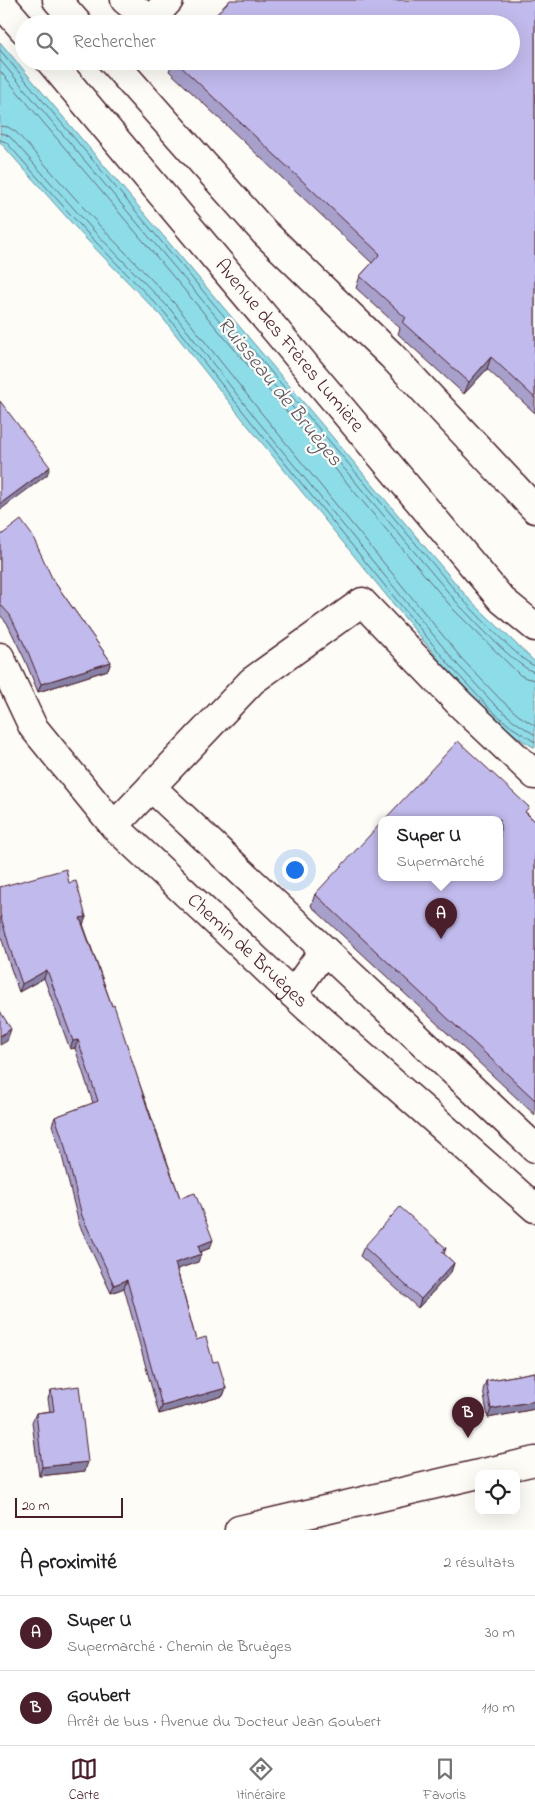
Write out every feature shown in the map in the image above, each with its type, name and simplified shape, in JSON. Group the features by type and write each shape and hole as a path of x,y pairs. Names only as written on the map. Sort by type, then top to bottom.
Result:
{"street":[{"path":"57,0 70,15"},
{"path":"126,0 143,15"},
{"path":"155,15 169,0"},
{"path":"0,2 15,20"},
{"name":"Avenue des Frères Lumière","path":"58,70 502,600 535,627"},
{"path":"120,70 264,232 391,355 535,509"},
{"path":"114,826 252,681 362,602 460,704 535,775"},
{"name":"Chemin de Bruèges","path":"0,657 33,727 114,826 293,994 534,1204"},
{"path":"150,787 535,1148"},
{"path":"293,994 324,950"},
{"path":"239,1530 535,1460"}],"water":[{"name":"Ruisseau de Bruèges","path":"0,42 15,60 15,70 24,70 468,598 535,662 535,748 499,723 448,671 161,316 85,238 0,142"}],"building":[{"path":"230,0 535,0 535,398 491,357 469,382 402,322 406,318 360,276 380,254 185,70 520,70 520,15 216,15"},
{"path":"0,401 50,467 0,504"},
{"path":"21,520 32,535 53,580 111,662 41,684 10,615 0,604 0,536"},
{"path":"458,741 529,807 525,812 535,821 535,1100 315,894 378,826 378,881 503,881 503,816 388,816"},
{"path":"66,869 69,883 76,881 86,917 80,918 112,1006 114,1005 151,1119 180,1198 195,1193 213,1240 198,1246 201,1254 175,1263 196,1340 206,1337 213,1362 218,1361 226,1388 162,1406 127,1280 114,1285 82,1216 64,1143 55,1117 98,1101 78,1040 73,1041 47,970 22,984 0,914 0,887"},
{"path":"0,1011 11,1029 0,1036"},
{"path":"400,1207 446,1248 442,1252 454,1263 421,1299 364,1247"},
{"path":"535,1372 535,1401 491,1409 486,1381"},
{"path":"79,1386 88,1462 42,1467 36,1413 54,1411 51,1390"}],"place":[{"name":"Super U","path":"441,939"},
{"name":"Goubert","path":"468,1438"}]}
